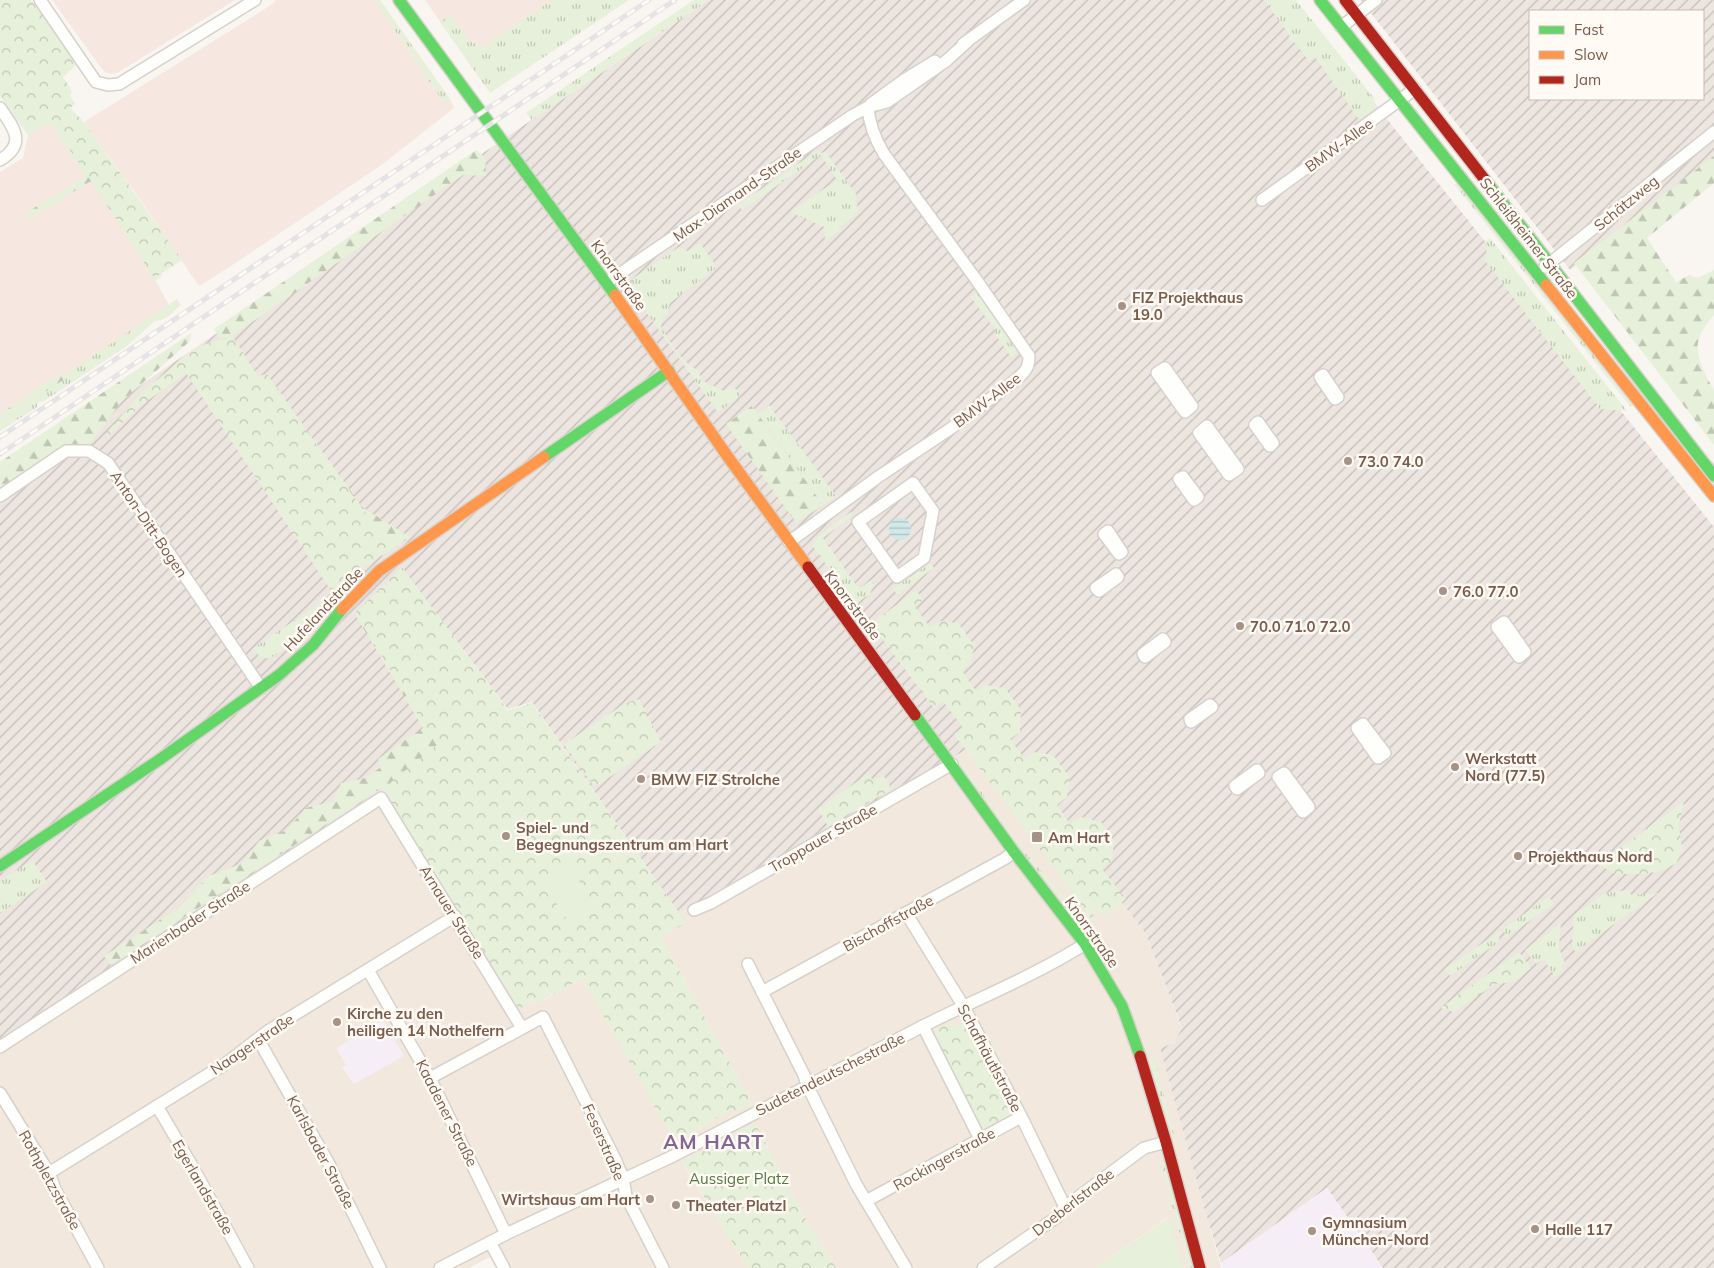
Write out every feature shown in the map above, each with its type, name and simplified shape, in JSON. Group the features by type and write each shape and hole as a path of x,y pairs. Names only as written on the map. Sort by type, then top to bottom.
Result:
{"street":[{"path":"40,0 96,82 108,85 119,84 255,0"},
{"name":"Knorrstraße","path":"400,0 606,283 789,542 952,764 1014,852 1085,944 1104,974 1127,1017 1166,1142 1200,1268"},
{"name":"Max-Diamand-Straße","path":"606,283 688,229 853,114 893,98 946,61 968,41 1024,0"},
{"name":"Schleißheimer Straße","path":"1320,0 1714,496"},
{"name":"Schleißheimer Straße","path":"1345,0 1714,476"},
{"path":"1341,27 1376,0"},
{"name":"BMW-Allee","path":"1262,200 1415,89"},
{"name":"BMW-Allee","path":"789,542 1018,378 1029,364 1030,356 884,154 868,119 868,107"},
{"path":"0,108 16,135 16,142 12,151 0,160"},
{"name":"Schätzweg","path":"1538,273 1714,132"},
{"name":"Hufelandstraße","path":"0,866 159,760 261,688 314,645 345,606 379,571 669,371"},
{"name":"Anton-Ditt-Bogen","path":"0,496 66,451 89,451 108,463 261,688"},
{"path":"913,484 933,511 924,558 897,577 858,522 913,484"},
{"name":"Troppauer Straße","path":"694,910 712,903 952,764"},
{"name":"Arnauer Straße","path":"381,798 522,1028"},
{"name":"Marienbader Straße","path":"0,1047 381,798"},
{"name":"Bischoffstraße","path":"762,992 1014,852"},
{"name":"Schafhäutlstraße","path":"906,913 964,1007 1066,1207"},
{"name":"Naagerstraße","path":"49,1173 225,1064 258,1038 455,916"},
{"name":"Sudetendeutschestraße","path":"440,1268 506,1234 671,1157 923,1026 1059,960 1085,944"},
{"path":"748,964 866,1201 906,1268"},
{"name":"Kaadener Straße","path":"368,970 430,1078 506,1234"},
{"name":"Feserstraße","path":"522,1028 543,1017 578,1084 623,1178 626,1196 663,1268"},
{"path":"923,1026 980,1139"},
{"path":"430,1078 522,1028"},
{"name":"Karlsbader Straße","path":"258,1038 324,1156 380,1268"},
{"name":"Rothpletzstraße","path":"0,1093 49,1173 55,1189 98,1268"},
{"name":"Egerlandstraße","path":"156,1106 196,1173 248,1268"},
{"name":"Rockingerstraße","path":"866,1201 1021,1117"},
{"name":"Doeberlstraße","path":"983,1268 1056,1217 1066,1207 1144,1148 1166,1142"},
{"path":"490,1242 504,1268"}],"shaded area":[{"path":"52,0 235,0 113,74 107,73 102,69"},
{"path":"276,0 380,0 450,99 454,108 380,166 199,286 84,122 271,5"},
{"path":"425,0 598,0 481,80"},
{"path":"709,0 1294,0 1394,128 1714,527 1714,1268 1383,1268 1327,1188 1221,1263 1160,1048 1174,1043 1182,1028 1146,934 992,735 679,913 532,702 508,709 402,568 437,745 383,788 0,1042 0,480"},
{"path":"1361,0 1714,0 1714,158 1570,270"},
{"path":"51,121 154,278 170,307 0,424 0,172 23,158 28,135"},
{"path":"992,735 1146,934 1182,1029 1174,1043 1160,1048 1221,1268 1183,1268 1168,1217 1096,1268 836,1268 808,1224 755,1123 682,1162 748,1268 497,1268 490,1257 469,1268 0,1268 0,1042 383,788 519,1008 534,1001 543,1001 582,978 676,1143 728,1111 752,1104 661,937 679,913"},
{"path":"383,1020 404,1056 354,1084 342,1068 346,1065 336,1048"},
{"name":"Gymnasium München-Nord","path":"1327,1188 1383,1268 1222,1268 1221,1263"}],"green space":[{"path":"0,0 31,0 76,62 75,66 63,77 72,91 70,96 75,104 70,108 84,122 182,260 154,278 51,122 28,135 0,96"},
{"path":"374,0 380,0 450,99 444,103"},
{"path":"552,0 629,0 490,93 440,22 451,15 471,42 483,47"},
{"path":"694,0 709,0 532,120 526,113"},
{"path":"1264,0 1296,0 1374,98 1376,107 1361,119 1358,118 1315,57 1309,61 1294,42 1292,43 1288,37 1290,36"},
{"path":"65,130 162,273 161,277 154,281 144,262 91,181 28,220 24,214 85,177 58,135"},
{"path":"476,150 485,157 486,176 463,175 232,336 221,339 214,329"},
{"path":"817,151 822,153 825,151 856,194 858,214 839,227 840,230 825,241 824,227 790,212 837,180 821,155 742,210 738,205"},
{"path":"1714,156 1714,183 1647,238 1676,282 1689,275 1698,278 1714,270 1714,315 1702,331 1699,338 1698,352 1707,378 1714,391 1714,445 1574,263"},
{"path":"1454,184 1457,184 1634,405 1631,407 1625,400"},
{"path":"1490,238 1627,411 1600,409 1485,261 1487,245 1485,242"},
{"path":"700,243 715,264 715,269 670,303 668,313 663,317 661,328 682,358 699,371 701,380 724,391 731,386 739,391 740,396 720,411 717,411 633,294 632,279 679,247 688,251"},
{"path":"978,293 1020,351 1011,357 994,333 996,331 970,296"},
{"path":"177,299 181,305 170,315 155,321 127,346 44,401 39,402 36,408 0,431 0,423 63,380 69,372"},
{"path":"191,333 190,341 121,402 90,444 71,444 57,450 0,488 0,462"},
{"path":"232,336 258,376 267,374 358,503 392,547 332,592 186,373 139,407 107,437 107,432 143,391 199,346"},
{"path":"69,372 63,380 0,423 0,414 46,382"},
{"path":"267,375 362,507 410,537 382,556 311,453"},
{"path":"769,405 836,496 823,505 758,414"},
{"path":"752,406 823,505 796,523 726,424"},
{"path":"851,512 853,515 823,538 859,589 871,580 874,584 870,594 855,604 813,544 817,537"},
{"path":"930,563 934,568 897,595 893,589"},
{"path":"402,567 508,710 532,703 686,923 661,937 752,1104 736,1111 728,1111 675,1143 582,978 542,1001 534,1001 519,1009 383,788 437,745 355,613"},
{"path":"916,590 923,600 914,606 930,627 940,621 958,623 974,645 971,664 962,671 976,691 985,685 1005,688 1021,710 1020,732 1010,739 1024,758 1034,752 1053,755 1070,778 1067,797 1057,805 1070,824 1081,817 1101,822 1114,841 1112,861 1102,869 1126,899 1103,917 1095,908 1091,912 1097,920 1093,921 954,734 963,728 943,701 934,708 871,624"},
{"path":"333,594 336,597 311,626 276,655 265,658 259,656 252,649"},
{"path":"391,604 478,717 407,787 383,787 111,965 104,956 177,909 209,876 243,863 259,841 287,830 306,808 334,801 341,783 366,778 381,767 378,759 423,728 356,616"},
{"path":"639,699 661,742 598,785 593,785 564,744 626,703"},
{"path":"958,759 1023,850 1078,912 1075,913 1024,856 956,762"},
{"path":"868,774 874,781 883,775 892,789 828,826 818,809"},
{"path":"1684,802 1679,825 1682,849 1677,863 1659,872 1637,874 1616,874 1597,864"},
{"path":"32,860 47,882 0,913 0,881"},
{"path":"568,864 598,910 572,927 542,882"},
{"path":"1629,890 1631,895 1658,893 1575,952 1572,944 1574,915 1605,893"},
{"path":"1549,897 1554,904 1505,938 1504,928"},
{"path":"1561,923 1559,948 1565,963 1561,966 1564,970 1555,976 1543,959 1536,964 1525,950"},
{"path":"1500,931 1499,942 1450,976 1445,969"},
{"path":"1519,952 1531,968 1513,982 1495,984 1454,1012 1440,1008"},
{"path":"953,1022 956,1027 966,1023 1012,1110 1011,1115 985,1128 980,1126 934,1038 936,1037 935,1032 937,1029"},
{"path":"1155,1059 1174,1135 1173,1138 1149,1060"},
{"name":"Aussiger Platz","path":"755,1123 808,1224 836,1268 748,1268 682,1161"},
{"path":"1163,1160 1192,1268 1189,1268 1160,1161"},
{"path":"1169,1217 1183,1268 1096,1268"}],"water":[{"path":"900,518 908,521 911,529 908,537 900,540 892,537 889,529 892,521"}],"railway":[{"path":"0,437 649,0"},
{"path":"0,454 675,0"}],"traffic: fast":[{"path":"399,0 615,295"},
{"path":"1320,0 1546,285"},
{"path":"1489,185 1714,476"},
{"path":"544,457 669,371"},
{"path":"0,866 159,760 279,675 313,645 342,609"},
{"path":"915,715 1014,852 1085,944 1122,1006 1140,1056"}],"traffic: slow":[{"path":"1546,285 1714,496"},
{"path":"615,295 728,457 808,567"},
{"path":"342,609 379,571 544,457"}],"traffic: jam":[{"path":"1345,0 1489,185"},
{"path":"808,567 915,715"},
{"path":"1140,1056 1166,1142 1200,1268"}],"place":[{"name":"FIZ Projekthaus 19.0","path":"1122,306"},
{"name":"73.0 74.0","path":"1348,461"},
{"name":"76.0 77.0","path":"1443,591"},
{"name":"70.0 71.0 72.0","path":"1240,626"},
{"name":"Werkstatt Nord (77.5)","path":"1455,767"},
{"name":"BMW FIZ Strolche","path":"641,779"},
{"name":"Spiel- und Begegnungszentrum am Hart","path":"506,836"},
{"name":"Am Hart","path":"1037,837"},
{"name":"Projekthaus Nord","path":"1518,856"},
{"name":"Kirche zu den heiligen 14 Nothelfern","path":"337,1022"},
{"name":"Wirtshaus am Hart","path":"650,1199"},
{"name":"Theater Platzl","path":"676,1205"},
{"name":"Halle 117","path":"1535,1229"},
{"name":"Gymnasium München-Nord","path":"1312,1231"}],"district":[{"name":"AM HART","path":"714,1141"}]}
